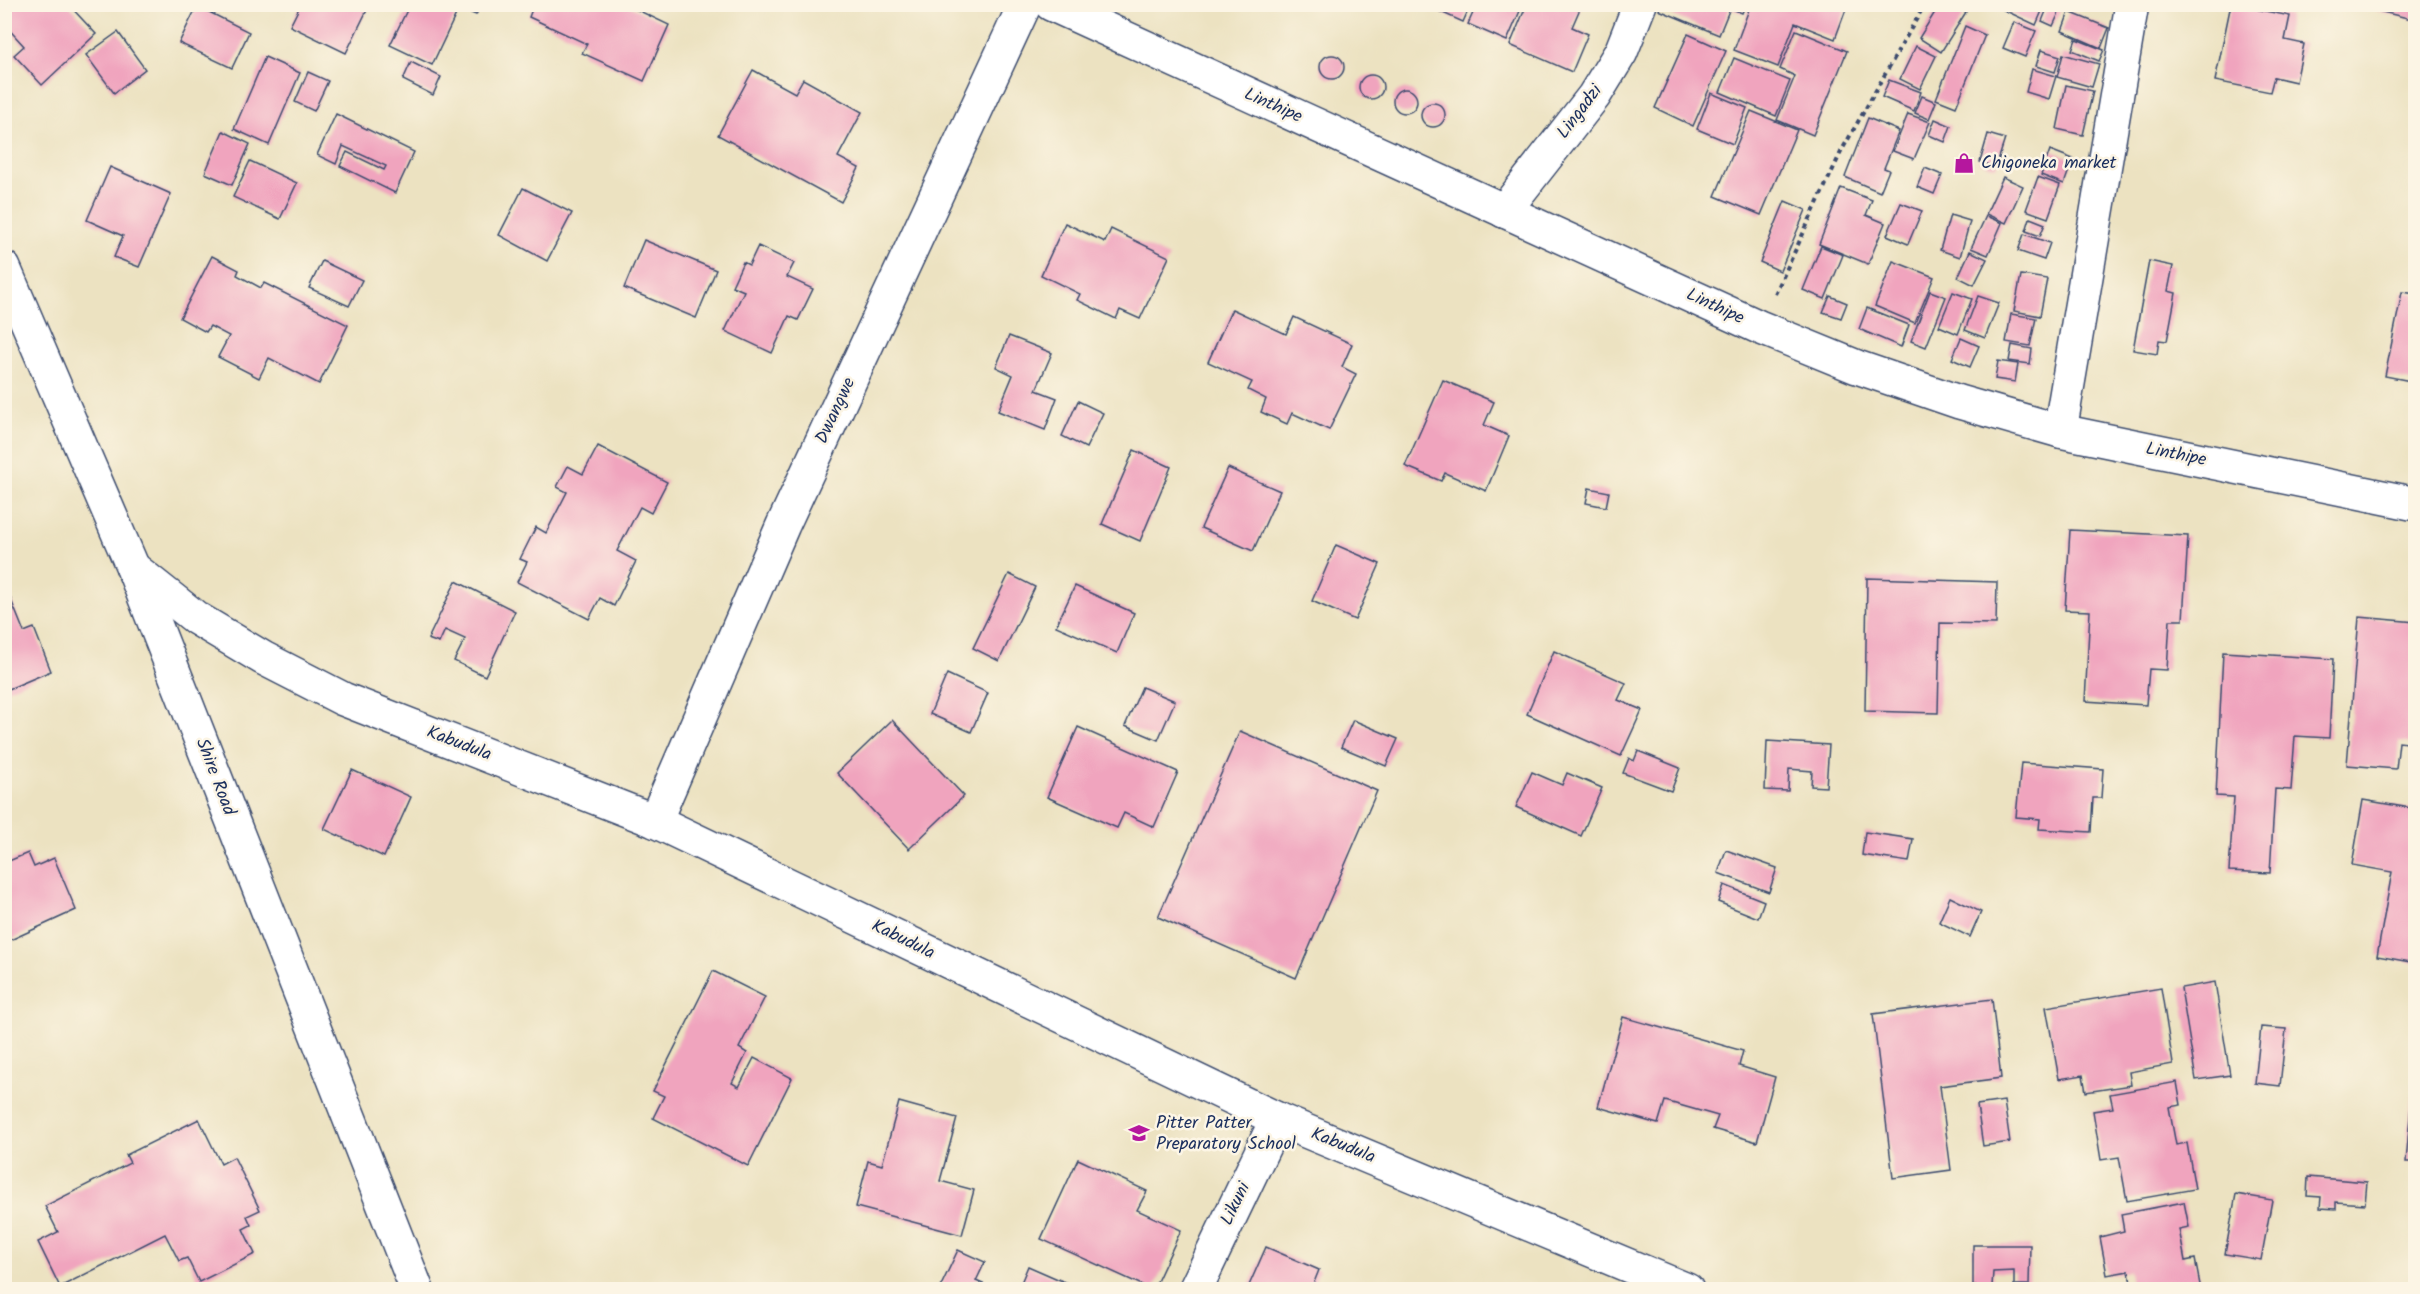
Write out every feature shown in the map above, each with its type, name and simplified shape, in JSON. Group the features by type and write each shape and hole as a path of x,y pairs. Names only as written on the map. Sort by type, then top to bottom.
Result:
{"street":[{"name":"Dwangwe","path":"655,821 783,525 1025,4"},
{"name":"Lingadzi","path":"1504,211 1594,96 1621,52 1640,4"},
{"path":"2060,431 2132,4"},
{"name":"Linthipe","path":"1060,7 1759,327 1857,367 1959,402 2060,431 2415,504"},
{"name":"Shire Road","path":"4,268 133,568 417,1290"},
{"name":"Kabudula","path":"133,568 196,618 263,658 343,699 655,821 1277,1119 1687,1290"},
{"name":"Likuni","path":"1195,1290 1277,1119"}],"path":[{"path":"1759,327 1842,150 1925,4"}],"building":[{"path":"4,4 68,4 96,34 42,85 14,55 24,46 4,24"},
{"path":"301,4 370,4 346,53 290,26"},
{"path":"410,4 481,4 476,15 459,8 432,65 390,45"},
{"path":"534,4 625,4 669,25 644,81 582,53 587,44 529,17"},
{"path":"1423,4 1471,4 1463,22"},
{"path":"1477,4 1523,4 1507,41 1468,24"},
{"path":"1527,4 1582,4 1572,27 1588,34 1572,72 1510,45"},
{"path":"1661,4 1746,4 1742,13 1730,8 1719,35 1659,10"},
{"path":"1751,4 1848,4 1835,39 1795,23 1778,67 1734,50"},
{"path":"1940,4 1953,4 1966,12 1941,52 1919,38"},
{"path":"1991,4 2045,4 2036,25"},
{"path":"2049,4 2063,4 2053,26 2042,21"},
{"path":"2231,4 2290,16 2285,40 2304,44 2296,82 2274,77 2270,92 2215,81"},
{"path":"2416,4 2416,20 2353,5"},
{"path":"197,6 249,32 232,68 179,43"},
{"path":"2069,12 2109,28 2101,48 2062,31"},
{"path":"2014,22 2036,31 2025,57 2003,48"},
{"path":"1965,26 1985,35 1956,107 1936,99"},
{"path":"1796,30 1847,51 1813,135 1777,120 1795,76 1780,69"},
{"path":"118,32 145,69 114,93 86,55"},
{"path":"1688,34 1726,51 1693,126 1655,108"},
{"path":"2076,39 2104,50 2099,61 2072,50"},
{"path":"1916,46 1936,56 1920,89 1900,79"},
{"path":"2041,50 2060,56 2055,72 2036,66"},
{"path":"2063,54 2099,64 2092,87 2057,77"},
{"path":"1332,55 1340,59 1344,67 1340,75 1332,79 1324,75 1320,67 1324,59"},
{"path":"265,57 300,73 269,145 234,129"},
{"path":"1734,58 1790,81 1776,116 1720,92"},
{"path":"411,62 441,77 433,95 403,80"},
{"path":"2032,69 2056,76 2049,99 2026,92"},
{"path":"753,70 795,93 803,79 862,112 838,157 859,168 841,202 718,135"},
{"path":"308,72 328,81 314,111 295,102"},
{"path":"1371,75 1379,79 1383,87 1379,95 1371,99 1363,95 1359,87 1363,79"},
{"path":"1889,80 1921,92 1914,111 1882,97"},
{"path":"2066,85 2093,91 2083,135 2057,129"},
{"path":"1405,89 1413,93 1417,101 1413,109 1405,113 1397,109 1393,101 1397,93"},
{"path":"1711,93 1747,108 1733,144 1697,129"},
{"path":"1922,96 1936,102 1929,119 1915,113"},
{"path":"1433,103 1441,107 1445,115 1441,123 1433,127 1425,123 1421,115 1425,107"},
{"path":"1751,111 1797,130 1761,215 1715,196"},
{"path":"336,114 414,152 395,193 340,166 347,152 384,170 386,166 343,146 336,164 317,155"},
{"path":"1908,114 1930,122 1914,159 1893,151"},
{"path":"1868,118 1899,131 1884,168 1889,170 1880,192 1845,177"},
{"path":"1935,119 1951,126 1945,142 1929,135"},
{"path":"223,131 250,144 232,185 205,173"},
{"path":"1988,134 2005,139 1996,167 1980,162"},
{"path":"2050,150 2073,159 2064,184 2041,175"},
{"path":"250,161 297,183 280,219 233,197"},
{"path":"110,167 171,194 139,267 114,257 123,236 87,220"},
{"path":"1925,168 1942,175 1934,194 1917,187"},
{"path":"2003,177 2023,186 2006,223 1986,214"},
{"path":"2038,177 2060,185 2048,218 2026,210"},
{"path":"523,188 572,213 547,261 499,235"},
{"path":"1841,188 1872,200 1866,215 1885,223 1868,264 1819,244"},
{"path":"1785,201 1806,210 1780,271 1760,262"},
{"path":"1901,203 1922,211 1908,244 1887,235"},
{"path":"1950,215 1970,221 1960,257 1940,250"},
{"path":"1986,216 2002,223 1988,255 1971,248"},
{"path":"2030,218 2045,224 2040,236 2026,231"},
{"path":"1065,223 1105,242 1111,229 1169,257 1140,319 1120,310 1116,319 1077,300 1080,294 1041,275"},
{"path":"2024,234 2050,243 2044,260 2018,251"},
{"path":"644,240 716,270 696,318 624,288"},
{"path":"758,246 794,263 787,277 813,289 798,320 789,316 772,353 725,331 744,291 732,286 743,262 749,265"},
{"path":"1821,246 1843,255 1825,299 1803,290"},
{"path":"1970,251 1987,259 1974,285 1958,277"},
{"path":"212,256 239,270 237,275 261,288 264,283 348,325 319,384 269,358 259,378 218,357 229,336 210,326 206,332 180,318"},
{"path":"322,261 362,280 349,306 309,288"},
{"path":"1893,261 1934,277 1915,323 1875,306"},
{"path":"2149,261 2173,266 2168,291 2176,293 2167,341 2159,340 2157,354 2133,350"},
{"path":"2021,275 2047,279 2040,316 2014,311"},
{"path":"1930,291 1946,297 1926,347 1911,341"},
{"path":"1953,292 1972,299 1958,334 1939,326"},
{"path":"2402,292 2416,294 2416,382 2385,376"},
{"path":"1830,296 1847,303 1841,318 1823,312"},
{"path":"1978,296 1999,303 1985,338 1965,330"},
{"path":"1867,308 1909,325 1901,347 1859,329"},
{"path":"1232,309 1286,334 1294,317 1352,344 1342,367 1356,374 1329,430 1292,413 1287,424 1261,412 1266,399 1248,390 1252,382 1208,362"},
{"path":"2011,314 2036,318 2030,346 2006,342"},
{"path":"1009,336 1052,353 1036,390 1057,398 1045,430 998,411 1013,375 996,367"},
{"path":"1961,338 1979,346 1970,367 1952,359"},
{"path":"2012,345 2032,349 2030,364 2009,361"},
{"path":"1998,361 2018,364 2015,382 1995,379"},
{"path":"1443,380 1494,402 1484,425 1509,436 1486,491 1445,473 1441,481 1405,466"},
{"path":"1078,401 1103,413 1086,448 1062,436"},
{"path":"598,446 667,482 651,513 640,507 617,551 636,561 614,606 600,598 589,619 517,582 527,562 520,559 536,527 546,533 567,492 557,487 568,466 583,474"},
{"path":"1134,450 1171,467 1140,541 1102,524"},
{"path":"1228,468 1280,491 1253,551 1201,528"},
{"path":"1589,488 1609,492 1606,507 1586,503"},
{"path":"2070,530 2188,536 2183,620 2170,620 2167,670 2149,669 2146,705 2085,701 2090,611 2065,610"},
{"path":"1336,545 1380,564 1355,620 1312,601"},
{"path":"1009,574 1035,587 999,661 973,648"},
{"path":"1867,578 1997,582 1996,624 1940,623 1938,713 1865,711"},
{"path":"456,581 515,611 485,676 454,661 465,639 445,630 439,643 428,639"},
{"path":"5,585 24,632 34,628 51,671 4,691"},
{"path":"1075,586 1134,613 1117,653 1056,626"},
{"path":"2359,617 2416,622 2416,744 2399,742 2396,769 2347,765"},
{"path":"1554,651 1626,683 1618,700 1642,710 1621,756 1527,714"},
{"path":"2223,652 2333,659 2329,738 2295,736 2291,790 2275,789 2270,873 2229,871 2234,797 2216,796"},
{"path":"947,674 988,693 971,732 930,714"},
{"path":"1142,687 1175,701 1158,740 1125,726"},
{"path":"892,720 964,796 909,849 837,773"},
{"path":"1353,720 1398,739 1386,766 1341,747"},
{"path":"1078,727 1178,772 1154,827 1124,813 1117,828 1047,797"},
{"path":"1240,731 1377,791 1296,978 1158,917"},
{"path":"1767,741 1829,745 1826,787 1811,786 1812,771 1789,769 1788,791 1765,790"},
{"path":"1638,751 1680,768 1671,791 1623,773 1629,758 1634,761"},
{"path":"2021,763 2103,769 2101,798 2093,798 2091,832 2039,829 2040,819 2016,817"},
{"path":"352,770 411,797 384,857 324,829"},
{"path":"1532,772 1562,785 1567,773 1602,788 1581,836 1516,807"},
{"path":"2363,800 2416,809 2416,963 2377,956 2392,872 2352,865"},
{"path":"1865,832 1913,839 1909,862 1862,855"},
{"path":"1726,850 1777,868 1769,892 1718,873"},
{"path":"28,853 34,867 54,858 76,910 4,943 4,863"},
{"path":"1724,885 1764,901 1758,918 1718,902"},
{"path":"1950,897 1981,912 1970,937 1939,922"},
{"path":"713,971 765,997 739,1048 747,1053 732,1083 739,1087 754,1058 792,1078 748,1166 653,1118 664,1096 653,1091"},
{"path":"2215,982 2230,1075 2196,1080 2181,988"},
{"path":"2161,988 2173,1064 2129,1072 2131,1085 2086,1092 2083,1075 2059,1079 2046,1007"},
{"path":"1992,999 2001,1078 1940,1086 1951,1170 1893,1178 1873,1014"},
{"path":"1623,1017 1743,1051 1739,1066 1775,1077 1757,1142 1713,1129 1718,1116 1665,1101 1658,1124 1598,1107"},
{"path":"2261,1027 2286,1029 2280,1086 2255,1083"},
{"path":"2177,1082 2181,1105 2169,1107 2176,1145 2187,1143 2195,1189 2127,1201 2119,1157 2101,1160 2093,1111 2113,1108 2110,1094"},
{"path":"2412,1094 2416,1094 2416,1162 2406,1162"},
{"path":"2004,1101 2010,1142 1983,1146 1977,1105"},
{"path":"899,1102 957,1118 940,1181 974,1190 962,1235 856,1207 868,1161 882,1165"},
{"path":"199,1119 221,1164 234,1157 260,1210 247,1216 251,1225 243,1229 255,1254 199,1282 187,1258 179,1261 165,1234 60,1287 38,1242 58,1232 45,1206 130,1163 126,1155"},
{"path":"1078,1159 1147,1191 1137,1210 1181,1230 1153,1290 1041,1239"},
{"path":"2308,1177 2367,1182 2365,1204 2336,1202 2336,1209 2320,1208 2321,1197 2307,1196"},
{"path":"2236,1194 2272,1200 2261,1260 2225,1254"},
{"path":"2184,1202 2189,1227 2179,1229 2185,1261 2195,1259 2201,1290 2132,1290 2129,1271 2107,1275 2100,1237 2124,1231 2121,1214"},
{"path":"1973,1245 2030,1245 2029,1285 2014,1285 2014,1271 1993,1272 1992,1286 1973,1286"},
{"path":"1266,1247 1319,1270 1311,1290 1247,1290"},
{"path":"958,1250 985,1262 976,1281 990,1287 989,1290 939,1290"},
{"path":"1028,1266 1076,1287 1075,1290 1018,1290"}],"place":[{"name":"Chigoneka market","path":"1964,163"},
{"name":"Pitter Patter Preparatory School","path":"1139,1133"}]}
